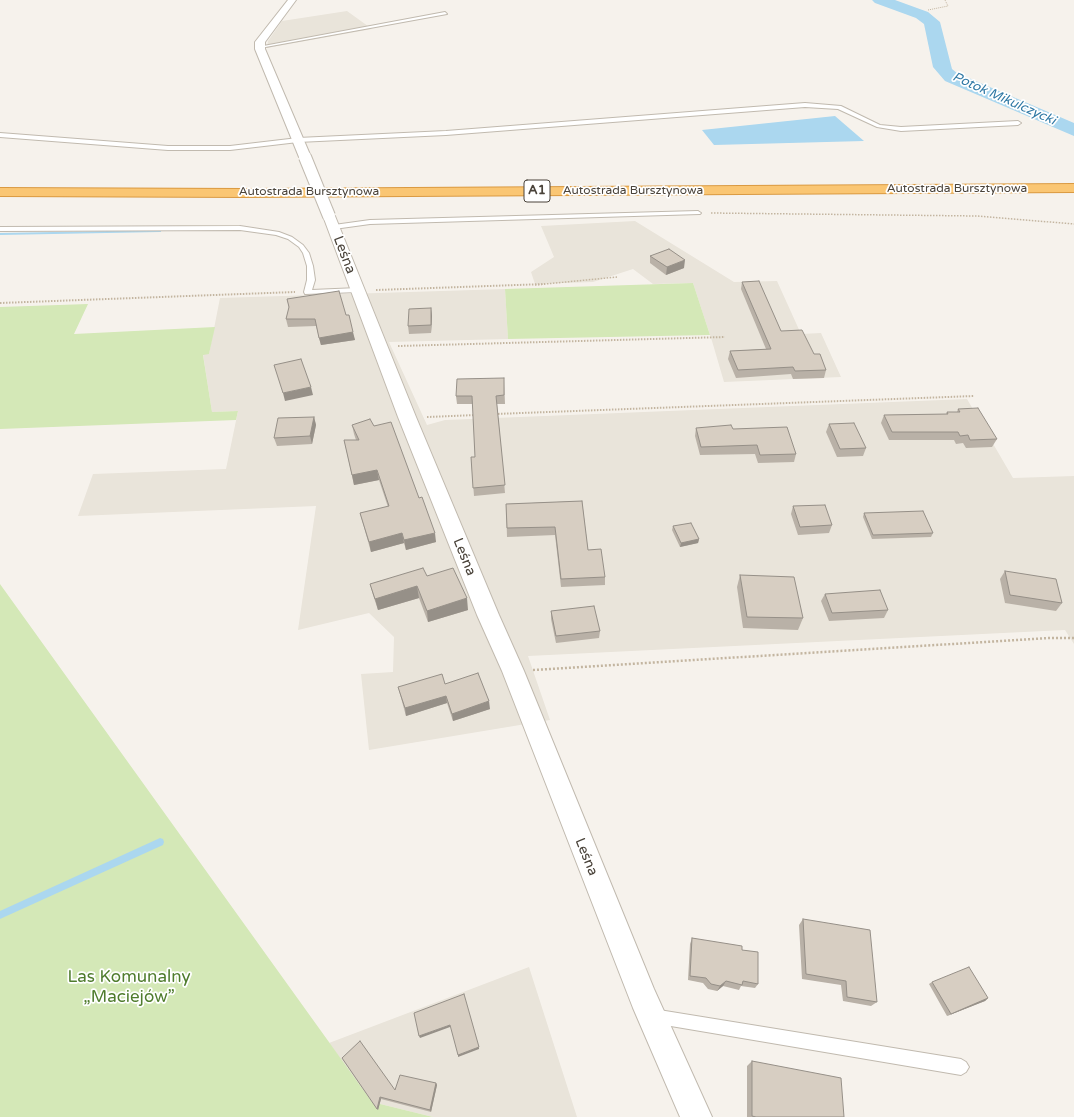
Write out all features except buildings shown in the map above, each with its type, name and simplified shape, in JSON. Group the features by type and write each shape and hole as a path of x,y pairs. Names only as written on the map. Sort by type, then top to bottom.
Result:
{"highway":[{"name":"Autostrada Bursztynowa","path":"297,179 328,178"},
{"name":"Autostrada Bursztynowa","path":"0,192 252,193 1074,188"}],"street":[{"path":"260,47 264,36 292,0"},
{"name":"Leśna","path":"260,47 267,69 332,222 407,417 488,615 513,671 651,1015 696,1117"}],"lane":[{"path":"260,47 445,13"},
{"path":"0,135 168,148 230,148 298,140 446,133 805,105 839,107 879,126 901,129 1018,123"},
{"path":"332,222 454,221 698,213"},
{"path":"0,229 240,228 277,233 290,238 301,246 306,253 310,266 311,280 308,292 358,290"},
{"path":"651,1015 961,1067"}],"path":[{"path":"928,10 950,5 944,0"},
{"path":"698,213 978,216 1074,224"},
{"path":"358,290 534,285 617,278"},
{"path":"0,303 308,292"},
{"path":"379,347 725,337"},
{"path":"495,414 974,396"},
{"path":"407,417 479,415"},
{"path":"513,671 1049,638 1074,638"}],"shaded area":[{"path":"347,11 372,29 267,48 268,41 282,21"},
{"path":"635,221 734,282 777,281 801,334 821,333 841,377 724,382 693,283 653,284 633,269 593,282 535,284 531,272 554,257 541,226"},
{"path":"505,289 508,339 389,342 427,425 445,420 967,399 1013,478 1074,476 1074,644 1065,630 528,656 550,720 369,750 361,674 393,672 394,637 369,613 298,630 316,506 78,516 93,474 226,469 238,411 212,412 203,354 209,354 220,298"},
{"path":"529,967 577,1117 433,1117 372,1102 329,1043"}],"green space":[{"path":"693,283 710,335 508,339 505,289"},
{"path":"88,304 74,334 215,327 209,354 203,355 212,412 238,411 236,420 0,429 0,307"},
{"name":"Las Komunalny „Maciejów”","path":"0,584 372,1102 433,1117 0,1117"}],"water":[{"path":"835,116 864,141 714,145 702,130"}],"waterway":[{"name":"Potok Mikulczycki","path":"880,0 922,15 932,22 942,67 951,77 1074,130"},
{"path":"0,234 160,231"},
{"path":"0,915 160,842"}]}
